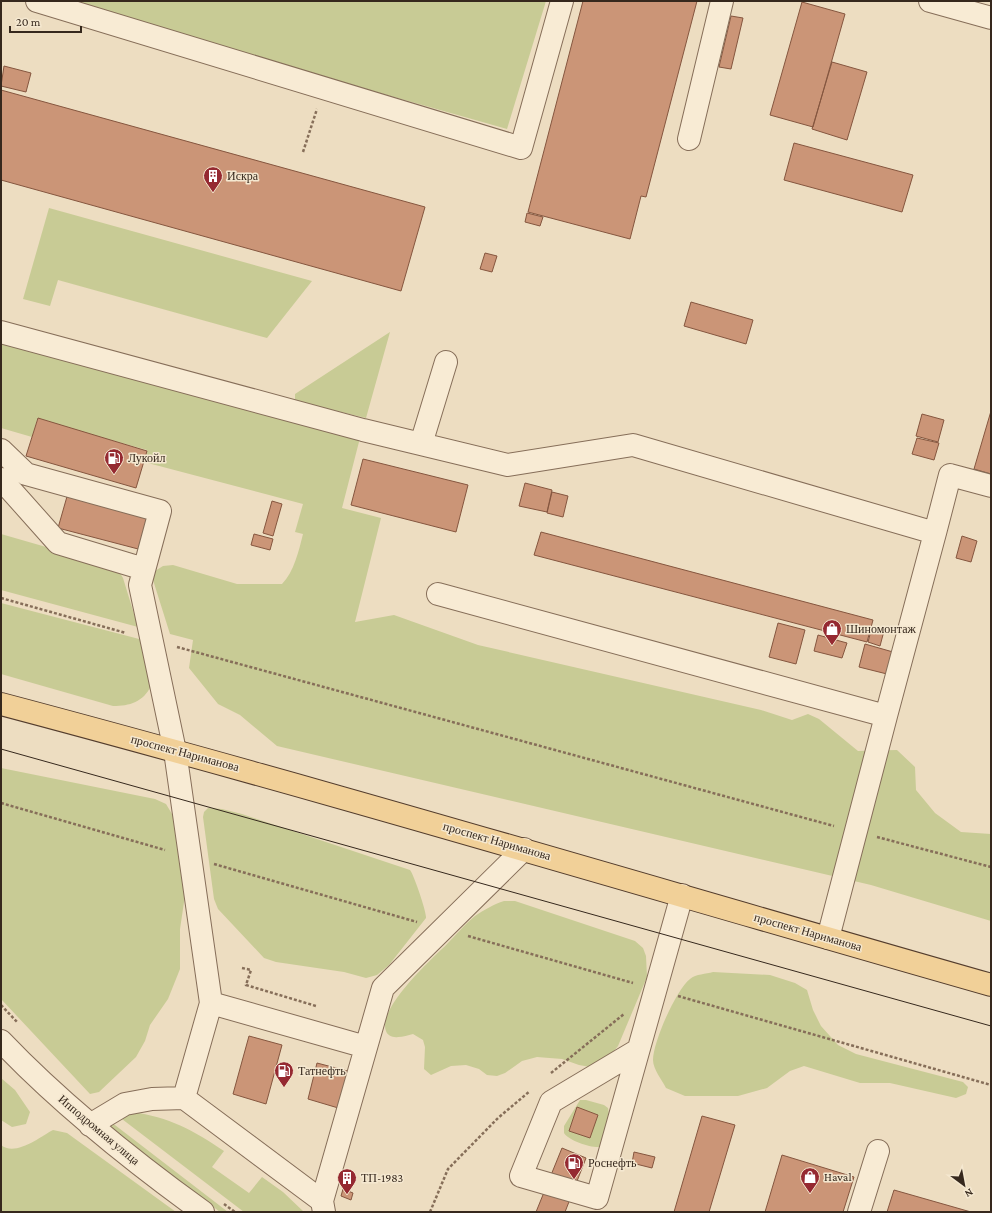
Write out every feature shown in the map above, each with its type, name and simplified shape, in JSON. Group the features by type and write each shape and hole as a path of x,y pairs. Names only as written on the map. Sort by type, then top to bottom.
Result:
{"main road":[{"name":"проспект Нариманова","path":"1,704 524,849 991,985"}],"street":[{"path":"37,1 522,148 562,1"},
{"path":"689,139 722,1"},
{"path":"930,1 991,18"},
{"path":"1,332 421,444 508,465 633,445 935,533"},
{"path":"421,444 446,362"},
{"path":"1,450 26,474 160,511 140,585 175,751 211,1003 184,1098"},
{"path":"828,938 950,475 991,486"},
{"path":"1,479 58,543 144,569"},
{"path":"438,594 886,716"},
{"path":"90,1125 125,1104 152,1099 184,1098 323,1207 383,988 524,849"},
{"path":"638,1050 551,1102 521,1176 597,1198 638,1050 654,989 682,895"},
{"path":"211,1003 366,1047"},
{"name":"Ипподромная улица","path":"1,1041 24,1065 90,1125 202,1212"},
{"path":"1,1054 24,1065"},
{"path":"859,1212 878,1151"}],"path":[{"path":"303,152 324,88"},
{"path":"1,598 856,832 991,867"},
{"path":"1,803 991,1085"},
{"path":"242,968 251,970 246,985 316,1006"}],"green space":[{"path":"56,1 546,1 507,129"},
{"path":"49,208 312,281 267,338 58,280 50,306 23,299"},
{"path":"390,332 366,418 295,401 295,394"},
{"path":"11,340 361,434 342,508 381,518 355,622 394,615 478,645 761,710 792,720 808,714 819,719 858,751 897,750 915,767 916,790 935,813 961,832 991,834 991,921 871,885 277,746 240,715 218,704 189,668 193,640 170,634 153,580 155,571 163,566 173,565 237,584 282,584 293,567 300,547 303,534 295,532 303,504 144,462 147,450 37,420 32,437 1,428 1,345"},
{"path":"1,534 112,566 123,578 138,627 1,590"},
{"path":"1,603 143,640 151,686 144,696 135,702 113,706 1,674"},
{"path":"1,768 155,799 166,804 175,819 187,882 180,929 180,969 168,999 150,1025 145,1041 136,1057 99,1092 90,1094 1,999"},
{"path":"208,808 222,809 242,814 410,870 420,894 426,918 389,965 377,975 366,978 344,972 276,962 264,958 218,909 214,899 203,817 204,812"},
{"path":"504,901 515,901 635,941 643,948 646,956 647,977 618,1046 610,1056 590,1067 562,1059 537,1057 522,1061 505,1073 497,1076 487,1075 479,1069 466,1065 451,1066 431,1075 424,1069 425,1047 423,1040 413,1034 402,1037 390,1036 386,1031 385,1021 397,997 419,972 468,922 485,909"},
{"path":"713,972 770,975 795,983 807,990 813,1010 821,1026 838,1045 856,1054 963,1082 968,1087 966,1094 956,1098 890,1083 860,1083 804,1066 790,1071 767,1088 738,1096 685,1096 666,1088 653,1063 654,1052 661,1029 672,1005 684,985 695,976"},
{"path":"1,1078 15,1090 30,1112 26,1124 12,1127 1,1120"},
{"path":"580,1100 586,1100 604,1105 608,1108 609,1114 600,1147 580,1143 570,1139 564,1133 564,1126"},
{"path":"132,1112 158,1117 202,1137 224,1151 212,1167 249,1193 262,1177 283,1192 304,1212 244,1212 118,1116"},
{"path":"111,1122 228,1212 220,1212 107,1125"},
{"path":"53,1130 67,1133 176,1212 1,1212 1,1145 13,1149 27,1145"}],"building":[{"path":"583,1 697,1 646,197 641,196 630,239 528,212"},
{"path":"802,2 845,14 813,127 770,115"},
{"path":"731,16 743,18 731,69 719,67"},
{"path":"832,62 867,72 847,140 812,129"},
{"path":"4,66 31,73 26,92 1,86"},
{"name":"Искра","path":"1,90 425,207 401,291 1,180"},
{"path":"794,143 913,175 902,212 784,180"},
{"path":"527,213 543,217 540,226 525,222"},
{"path":"485,253 497,256 492,272 480,269"},
{"path":"691,302 753,320 746,344 684,326"},
{"path":"991,411 991,474 974,469"},
{"path":"922,414 944,420 938,442 916,436"},
{"path":"38,418 147,451 136,488 26,456"},
{"path":"917,438 939,443 934,460 912,454"},
{"path":"363,459 468,485 456,532 351,505"},
{"path":"525,483 552,490 547,512 519,506"},
{"path":"552,492 568,496 563,517 547,513"},
{"path":"68,493 151,516 142,550 58,528"},
{"path":"272,501 282,504 273,536 263,533"},
{"path":"541,532 873,620 867,642 534,555"},
{"path":"254,534 273,539 270,550 251,545"},
{"path":"962,536 977,541 971,562 956,558"},
{"path":"778,623 805,630 796,664 769,657"},
{"path":"872,627 884,631 880,646 868,642"},
{"path":"818,635 847,643 842,658 814,651"},
{"path":"865,644 893,652 887,674 859,667"},
{"path":"249,1036 282,1045 266,1104 233,1094"},
{"path":"317,1063 355,1073 345,1110 308,1099"},
{"path":"577,1107 598,1115 590,1138 569,1131"},
{"path":"702,1116 735,1125 709,1212 674,1212"},
{"path":"562,1148 586,1158 565,1212 536,1212"},
{"path":"634,1152 655,1157 652,1168 632,1163"},
{"name":"Haval","path":"782,1155 854,1177 843,1212 765,1212"},
{"name":"ТП-1983","path":"343,1189 353,1193 351,1200 341,1196"},
{"path":"894,1190 971,1212 887,1212"}],"tram line":[{"path":"1,749 991,1026"}],"place":[{"name":"Искра","path":"213,193"},
{"name":"Лукойл","path":"114,475"},
{"name":"Шиномонтаж","path":"832,646"},
{"name":"Татнефть","path":"284,1088"},
{"name":"Роснефть","path":"574,1180"},
{"name":"Haval","path":"810,1194"},
{"name":"ТП-1983","path":"347,1195"}]}
